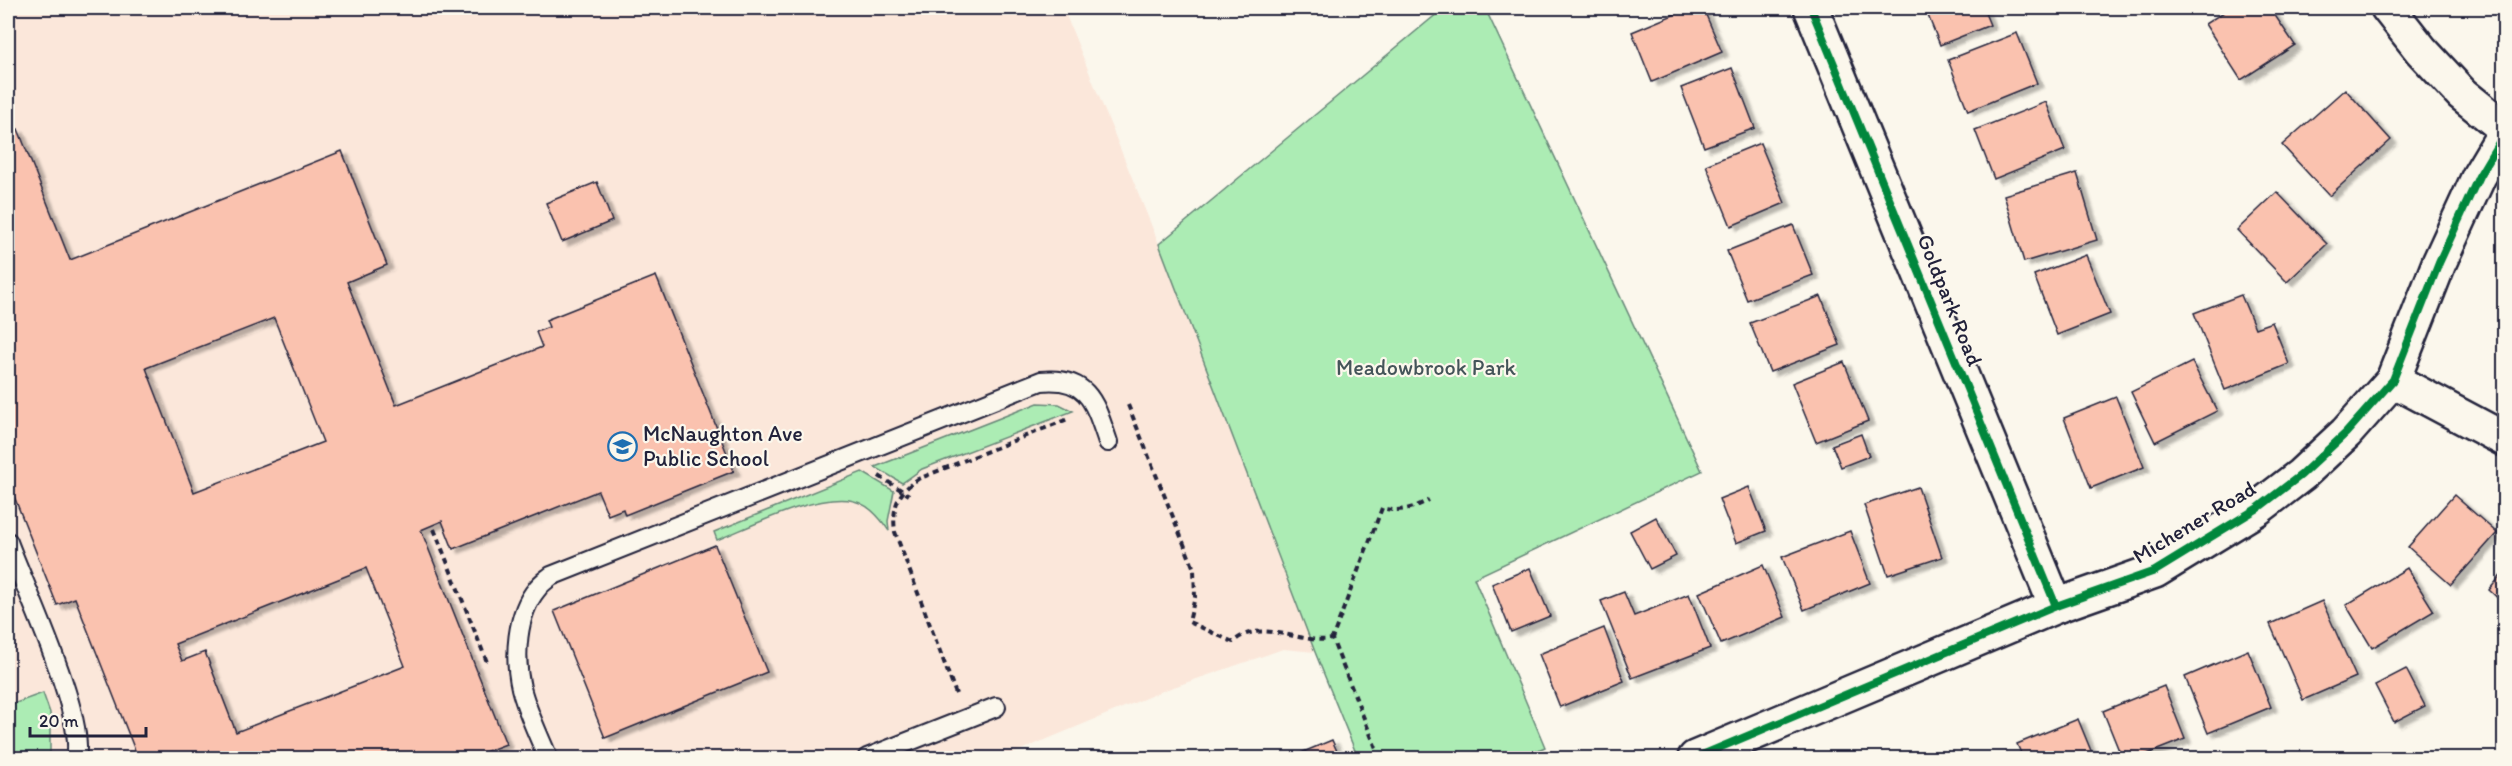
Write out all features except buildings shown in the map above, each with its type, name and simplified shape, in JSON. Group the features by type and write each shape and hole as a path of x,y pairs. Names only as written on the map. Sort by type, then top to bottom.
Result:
{"street":[{"name":"Goldpark Road","path":"1811,8 2056,606"},
{"path":"2388,8 2421,50 2462,94 2505,128"},
{"name":"Michener Road","path":"1695,759 2056,606 2155,571 2258,508 2301,475 2346,433 2393,380 2439,263 2479,176 2505,134"},
{"path":"2393,380 2505,439"}],"lane":[{"path":"548,759 521,690 518,661 521,624 528,603 537,588 551,576 1041,381 1057,380 1074,384 1088,393 1097,409 1108,442"},
{"path":"8,542 65,687 75,721 76,759"},
{"path":"867,759 996,707"}],"path":[{"path":"1125,399 1133,412 1194,569 1195,597 1188,622 1233,642 1247,633 1264,631 1317,640 1332,639"},
{"path":"966,719 895,532 894,511 902,491 918,479 1075,417"},
{"path":"877,475 909,495"},
{"path":"1380,759 1332,639 1382,508 1397,511 1418,506 1429,500"},
{"path":"434,528 489,667"}],"shaded area":[{"name":"McNaughton Ave Public School","path":"8,8 1063,8 1159,244 1315,652 1283,649 1165,690 1002,758 8,758"}],"green space":[{"name":"Meadowbrook Park","path":"1444,8 1485,8 1702,471 1474,578 1545,747 1520,758 1358,758 1315,652 1159,244"},
{"path":"1038,403 1059,404 1073,411 922,469 902,483 875,467"},
{"path":"862,472 894,491 888,521 889,531 864,505 854,501 839,500 822,501 785,512 717,540 714,532"},
{"path":"43,693 50,713 50,758 8,758 8,709 10,705"}],"cycle path":[{"path":"1811,8 2056,606"},
{"path":"1695,758 2056,606 2155,571 2258,508 2301,475 2346,433 2393,380 2439,263 2479,176 2504,134"}],"place":[{"name":"McNaughton Ave Public School","path":"622,446"}]}
